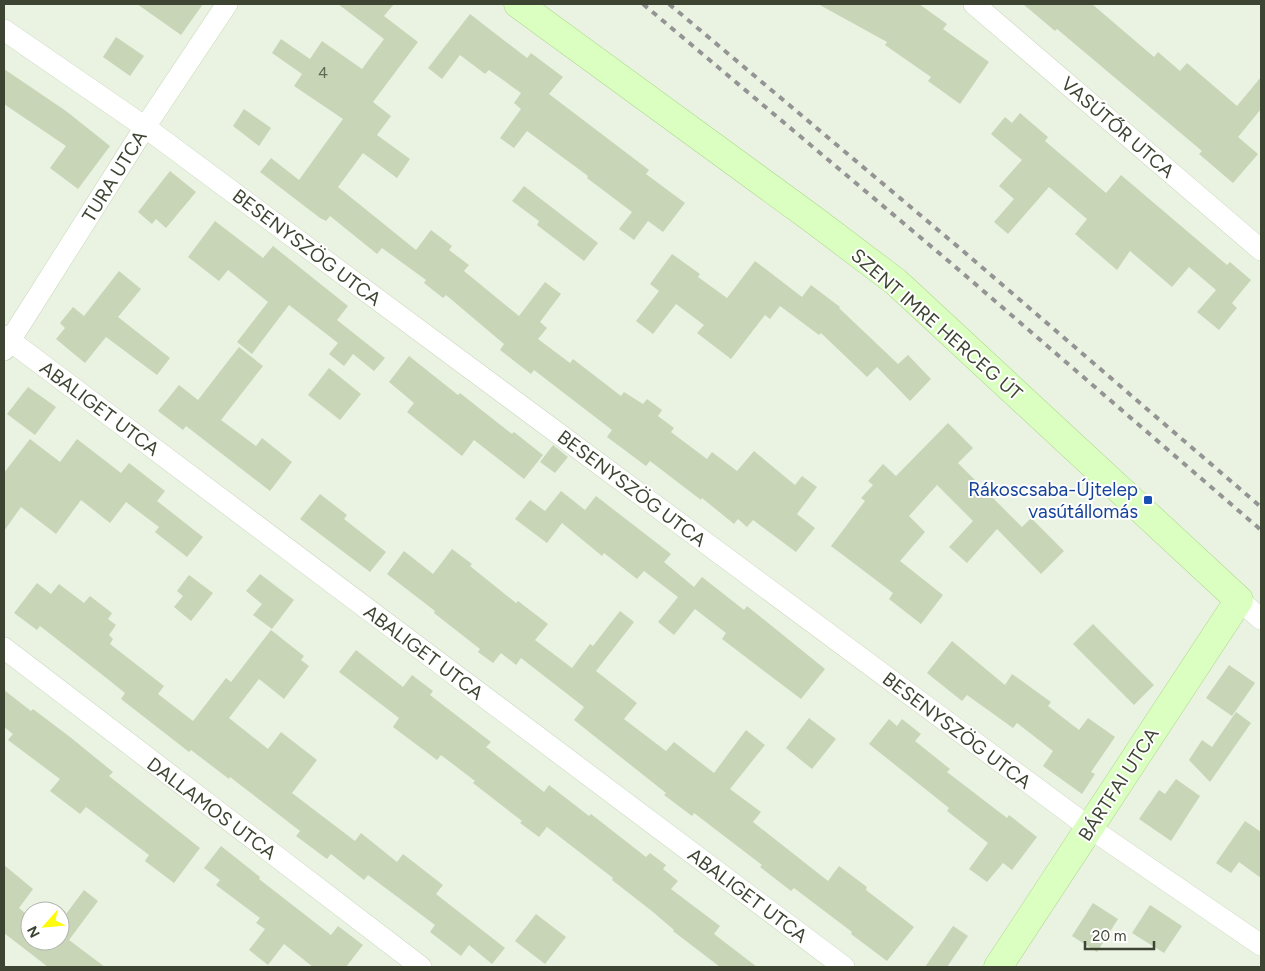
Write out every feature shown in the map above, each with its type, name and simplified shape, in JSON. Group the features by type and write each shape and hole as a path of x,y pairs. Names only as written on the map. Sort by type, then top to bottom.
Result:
{"street":[{"name":"TURA UTCA","path":"6,342 227,4"},
{"name":"SZENT IMRE HERCEG ÚT","path":"518,4 896,282 1261,619"},
{"name":"VASÚTŐR UTCA","path":"974,4 1261,250"},
{"name":"BESENYSZÖG UTCA","path":"4,30 145,127 1090,828 1261,945"},
{"name":"ABALIGET UTCA","path":"6,342 844,967"},
{"name":"BÁRTFAI UTCA","path":"998,967 1239,600"},
{"name":"DALLAMOS UTCA","path":"4,648 421,967"}],"building":[{"path":"137,4 203,4 181,35"},
{"path":"338,4 394,4 384,16 418,42 373,102 391,116 377,135 410,159 397,178 363,153 338,187 416,250 431,230 452,246 449,250 469,265 464,271 519,316 545,282 561,294 540,322 547,328 538,339 570,363 573,359 621,396 624,392 643,404 647,399 662,410 658,416 674,428 671,432 707,459 712,452 737,471 754,451 795,485 802,476 817,487 797,514 815,528 796,552 753,520 747,527 738,519 734,524 702,498 701,500 650,461 646,466 607,437 612,430 534,370 531,374 500,350 504,344 446,295 443,298 424,283 426,280 382,248 377,254 330,216 326,221 320,218 260,172 271,158 299,180 343,119 294,86 302,74 272,53 281,39 310,59 322,41 362,69 384,39"},
{"path":"818,4 919,4 947,24 943,29 989,62 960,104 928,81 931,77 885,45 887,42"},
{"path":"1023,4 1092,4 1154,57 1158,52 1180,71 1187,63 1237,106 1261,77 1261,109 1238,137 1258,154 1233,183 1199,154 1202,151 1057,29 1055,31"},
{"path":"470,14 527,58 531,53 563,77 549,94 649,170 646,174 685,203 663,232 648,221 634,240 619,229 632,212 587,178 588,176 527,131 514,148 500,138 521,109 514,103 521,93 489,70 485,74 460,55 442,79 428,68"},
{"path":"116,37 144,56 130,76 103,57"},
{"path":"4,69 66,111 110,146 78,189 50,168 66,146 4,104"},
{"path":"244,109 271,128 259,146 233,126"},
{"path":"1020,113 1048,137 1045,141 1106,193 1121,175 1227,265 1230,262 1251,280 1232,303 1237,308 1219,330 1197,312 1216,290 1189,267 1172,287 1130,251 1117,270 1075,234 1087,219 1049,187 1008,234 994,222 1014,199 999,186 1022,160 991,134 1005,117 1012,123"},
{"path":"170,171 196,192 166,228 156,219 152,224 138,212"},
{"path":"524,186 598,243 584,261 537,225 539,221 512,201"},
{"path":"215,221 263,258 273,246 348,306 337,320 385,358 374,371 353,354 344,366 329,354 338,343 289,305 252,354 237,342 268,302 228,270 219,281 188,257"},
{"path":"672,254 700,274 698,277 727,298 755,261 802,297 811,285 840,307 898,364 908,355 931,379 910,401 877,367 867,377 821,333 819,335 780,306 770,319 765,315 731,359 697,333 704,325 676,304 653,334 636,321 659,291 650,284"},
{"path":"119,271 141,289 118,317 170,358 157,375 106,337 85,363 56,339 65,328 60,323 73,307 84,316"},
{"path":"239,347 263,366 221,420 256,446 262,438 292,462 270,491 186,426 183,430 158,411 179,385 198,400"},
{"path":"409,356 458,395 460,393 512,434 514,432 543,455 524,479 474,440 462,456 407,412 414,403 389,382"},
{"path":"329,368 361,394 340,420 308,395"},
{"path":"28,387 56,407 35,435 7,414"},
{"path":"948,423 973,448 958,463 1022,527 1031,518 1064,551 1041,574 997,529 967,563 949,547 973,521 937,485 909,516 925,532 900,561 943,595 921,624 889,599 893,593 831,546 865,501 861,498 873,485 868,481 883,464 896,476"},
{"path":"30,439 60,462 77,439 121,473 129,463 165,491 157,501 203,537 187,557 155,532 159,527 126,502 110,523 81,500 56,534 21,507 4,531 4,473"},
{"path":"553,445 568,457 555,473 540,462"},
{"path":"561,491 585,510 596,496 671,554 664,562 694,587 702,577 744,610 747,606 825,669 801,699 722,639 726,633 695,609 674,635 658,622 678,597 644,571 637,579 604,553 602,556 562,523 547,543 515,519 530,500 545,511"},
{"path":"320,494 347,515 344,519 386,552 370,572 300,519"},
{"path":"452,549 516,603 518,601 548,624 535,640 572,668 590,644 593,646 620,611 634,622 596,671 637,703 624,719 666,751 674,742 714,773 746,730 765,745 730,789 761,812 753,822 828,881 839,866 867,887 866,890 914,927 887,961 794,888 791,891 760,867 762,865 694,813 692,816 664,795 666,793 574,720 584,707 521,658 516,665 501,653 493,663 478,652 480,649 434,613 435,611 387,574 404,551 433,574"},
{"path":"260,574 294,600 272,629 253,615 262,604 246,591"},
{"path":"189,575 213,593 191,621 174,607 183,596 177,591"},
{"path":"37,583 51,594 59,584 84,603 90,596 112,613 108,619 116,625 109,635 113,639 110,644 164,686 158,694 193,721 226,678 231,682 271,630 304,656 301,660 309,666 284,699 259,679 229,718 268,749 281,732 317,760 292,793 355,841 361,833 397,862 403,854 443,885 436,894 505,948 492,964 469,945 461,956 430,932 435,925 368,875 364,880 331,854 327,859 296,836 300,831 230,777 229,779 191,750 189,752 121,699 125,693 40,626 37,630 14,613"},
{"path":"1093,624 1154,685 1134,705 1073,644"},
{"path":"952,641 1005,685 1012,674 1051,702 1048,706 1079,730 1088,718 1115,737 1091,772 1095,774 1082,794 1043,766 1053,751 1017,723 1013,728 967,695 962,701 927,673"},
{"path":"356,650 403,687 412,675 433,691 430,695 491,742 486,747 544,792 549,785 589,816 591,814 646,857 650,853 666,865 663,869 678,881 671,889 720,926 714,934 757,967 720,967 673,931 653,912 612,880 613,878 547,827 539,837 520,823 522,821 473,783 475,781 441,755 437,760 393,727 399,718 339,672"},
{"path":"1229,665 1255,683 1232,716 1206,698"},
{"path":"4,690 70,737 113,772 109,776 200,848 174,883 145,861 149,855 86,807 80,814 50,791 60,779 8,740 13,734 4,727"},
{"path":"1236,712 1251,723 1210,782 1189,760 1202,740 1212,747"},
{"path":"809,718 836,739 812,769 786,748"},
{"path":"889,719 897,726 902,719 921,734 915,741 950,769 947,772 1007,818 1009,815 1037,837 1012,870 1003,863 987,882 969,869 988,843 947,811 949,808 869,744"},
{"path":"1176,779 1200,796 1171,841 1139,819 1159,790 1165,794"},
{"path":"1245,821 1261,832 1261,878 1239,862 1231,873 1216,863"},
{"path":"221,846 260,877 259,879 331,935 338,926 363,945 346,967 313,967 284,944 268,965 249,950 265,929 256,923 260,918 216,885 220,880 204,868"},
{"path":"4,865 33,889 24,901 20,901 20,945 4,933"},
{"path":"84,890 98,901 70,939 70,909"},
{"path":"1093,903 1118,919 1097,952 1072,936"},
{"path":"1150,905 1182,926 1164,953 1132,933"},
{"path":"536,914 566,937 545,964 515,941"},
{"path":"953,926 968,936 947,967 925,967"},
{"path":"70,941 105,967 48,967 27,951 70,951"}],"railway":[{"path":"643,4 952,264 1261,530"},
{"path":"669,4 963,251 1261,507"}],"place":[{"name":"Rákoscsaba-Újtelep vasútállomás","path":"1148,500"}]}
